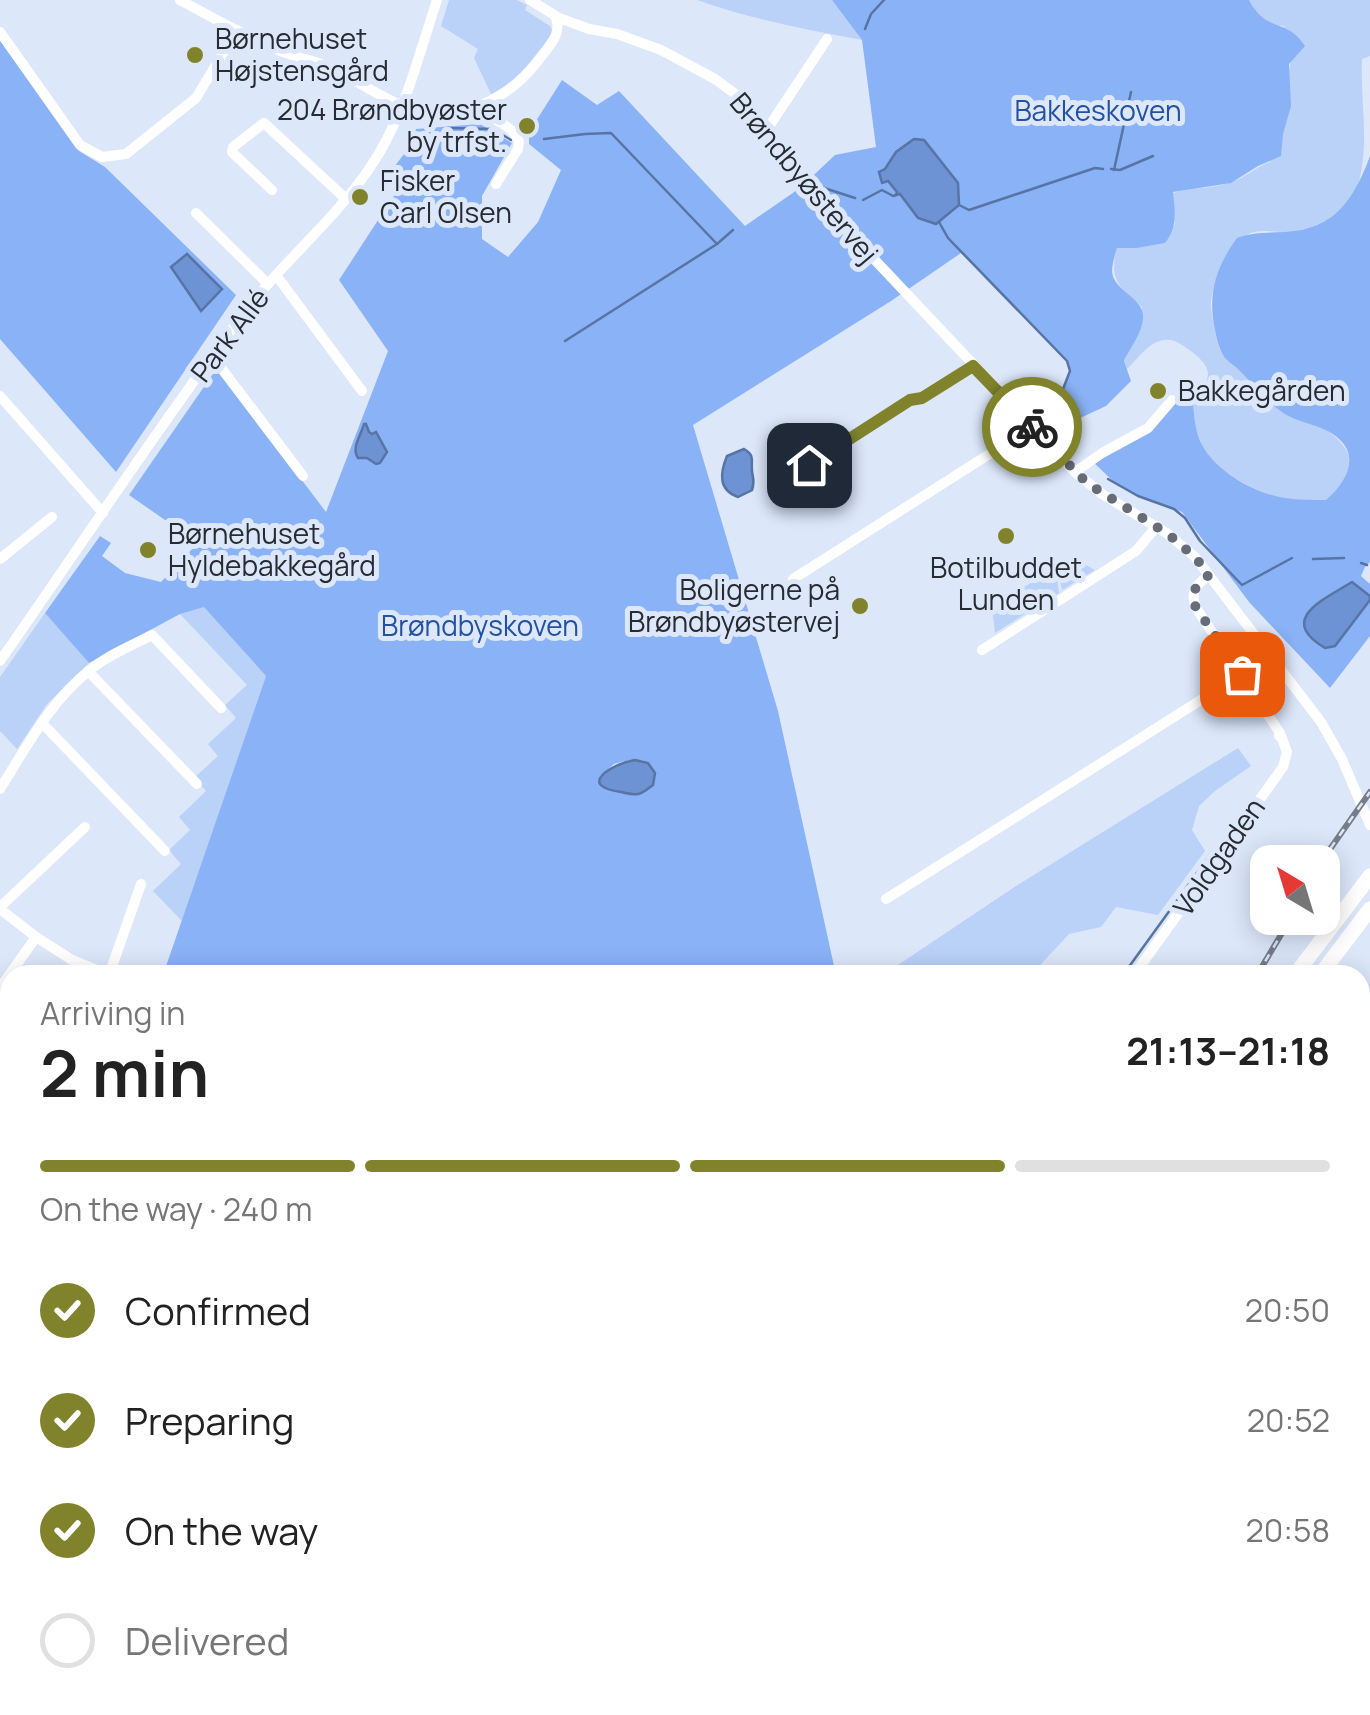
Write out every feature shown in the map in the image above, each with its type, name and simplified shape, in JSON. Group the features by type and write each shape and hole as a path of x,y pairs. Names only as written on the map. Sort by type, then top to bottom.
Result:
{"highway":[{"path":"1303,965 1370,876"},
{"path":"1328,965 1370,909"}],"street":[{"path":"182,0 279,51 334,69 416,111 456,112 496,99 532,69 556,37 568,31 589,29"},
{"name":"Park Allé","path":"0,661 212,356 369,169 388,140 402,106 436,0"},
{"name":"Brøndbyøstervej","path":"530,0 555,16 589,29 641,42 716,79 738,96 840,223 1074,472 1102,494 1157,526 1195,557 1322,722 1368,822"},
{"path":"555,16 556,37"},
{"path":"0,32 80,145 108,158 126,154 196,98 238,30"},
{"path":"766,131 827,39"},
{"path":"482,104 489,116 513,130 520,142 496,184"},
{"path":"272,190 232,152 233,147 264,123 346,199"},
{"path":"196,214 272,280 362,391"},
{"path":"212,356 303,476"},
{"path":"806,475 809,465 910,400 922,398 973,366"},
{"path":"0,396 103,512"},
{"path":"1074,472 1148,428 1172,400"},
{"path":"792,579 1032,427"},
{"path":"0,559 52,517"},
{"path":"982,650 1136,551 1157,526"},
{"path":"886,899 1242,674 1194,602 1195,588 1209,575"},
{"path":"0,789 64,694 88,672 152,636 221,708"},
{"path":"88,672 197,784"},
{"name":"Voldgaden","path":"1141,965 1283,767 1287,752 1242,674"},
{"path":"42,723 165,851"},
{"path":"84,828 0,908 36,937 84,965"},
{"path":"113,965 141,884"},
{"path":"16,965 36,937"}],"shaded area":[{"path":"449,0 517,0 553,32 518,75 491,94 474,58 478,49 441,26"},
{"path":"697,0 832,0 862,40 758,18"},
{"path":"1249,0 1370,0 1370,56 1362,59 1364,138 1358,186 1336,213 1318,224 1296,231 1258,231 1237,242 1224,260 1211,300 1217,342 1224,357 1275,406 1291,417 1326,430 1347,451 1348,473 1326,500 1290,499 1266,493 1231,475 1211,458 1198,436 1193,396 1207,379 1207,368 1183,345 1172,340 1158,341 1127,369 1124,361 1139,332 1142,307 1115,275 1117,247 1165,243 1175,224 1173,193 1237,180 1270,162 1281,139 1292,58 1284,26 1263,18"},
{"path":"914,139 924,140 958,183 959,205 936,224 918,218 888,181 882,183 879,172"},
{"path":"187,254 222,289 201,311 171,267"},
{"path":"364,424 372,434 376,432 387,452 380,463 358,458 356,454"},
{"path":"744,449 752,458 753,484 752,490 738,497 727,490 722,475 727,456"},
{"path":"1071,557 1095,570 1062,590 1057,566"},
{"path":"1056,567 1059,593 1042,604 1018,591"},
{"path":"1352,582 1370,600 1335,646 1325,648 1311,638 1305,619 1310,610"},
{"path":"1016,592 1038,606 995,633 992,608"},
{"path":"204,606 266,676 182,921 153,891 181,864 169,850 190,830 179,817 206,791 194,778 218,756 208,744 236,718 225,705 247,685 180,614"},
{"path":"45,613 89,663 47,704 17,749 0,731 0,677"},
{"path":"1238,748 1251,766 1199,806 1192,830 1205,851 1158,915 1116,907 1101,927 1069,934 1040,965 898,965 1016,886"},
{"path":"635,760 648,763 655,773 648,789 631,794 601,785 599,780 608,770"}],"green space":[{"name":"Brøndbyskoven","path":"832,0 1249,0 1263,17 1291,31 1305,46 1289,64 1291,106 1281,156 1231,183 1173,192 1174,225 1165,243 1117,248 1114,279 1139,305 1143,317 1139,334 1124,361 1131,381 1106,406 1063,426 1057,407 1070,371 1067,361 961,253 693,425 778,711 834,965 166,965 266,676 204,607 180,614 89,663 45,613 100,536 111,543 102,556 125,573 161,582 195,546 129,495 217,368 326,512 388,351 339,280 399,188 388,175 416,129 480,124 512,143 482,196 482,239 508,257 538,222 561,170 529,144 529,132 562,80 597,105 619,91 745,226 800,188 835,155 876,147 862,40","holes":["629,760 648,763 655,779 653,785 637,795 600,776 614,764"]},
{"path":"0,37 79,151 105,167 236,295 116,472 0,339"},
{"path":"1370,156 1370,562 1361,576 1370,584 1370,596 1352,582 1323,599 1305,616 1312,638 1325,648 1335,646 1370,600 1370,636 1330,688 1249,602 1182,512 1115,483 1092,461 1178,401 1187,399 1193,401 1197,432 1206,452 1236,479 1290,499 1326,500 1336,491 1348,471 1348,452 1343,443 1321,428 1278,409 1225,357 1214,325 1213,290 1219,269 1237,238 1302,230 1330,218 1357,186"}],"waterway":[{"path":"865,29 871,14 884,0"},
{"path":"1114,170 1131,92"},
{"path":"448,128 493,129 511,140"},
{"path":"544,139 611,133 717,244"},
{"path":"1111,169 1120,170 1153,156"},
{"path":"959,205 969,210 1095,168 1103,169"},
{"path":"821,187 855,198"},
{"path":"863,200 882,190 896,195"},
{"path":"939,222 948,238 1067,361 1070,371 1051,420 1058,434"},
{"path":"565,341 733,230"},
{"path":"1108,479 1138,496 1174,509 1242,585 1292,558"},
{"path":"1313,559 1344,558"},
{"path":"1361,563 1367,565"},
{"path":"1130,965 1212,852"}],"railway":[{"path":"1333,845 1370,792"},
{"path":"1263,965 1281,935"}],"way so far":[{"path":"1032,427 1087,483 1158,527 1195,557 1209,575 1195,588 1196,608 1242,674"}],"place":[{"name":"Børnehuset Højstensgård","path":"195,55"},
{"name":"204 Brøndbyøster by trfst.","path":"527,126"},
{"name":"Fisker Carl Olsen","path":"360,197"},
{"name":"Bakkegården","path":"1158,391"},
{"name":"Botilbuddet Lunden","path":"1006,536"},
{"name":"Børnehuset Hyldebakkegård","path":"148,550"},
{"name":"Boligerne på Brøndbyøstervej","path":"860,606"}],"route":[{"path":"809,465 910,400 922,398 973,366 1032,427"}],"park label":[{"name":"Bakkeskoven","path":"1098,111"}]}
